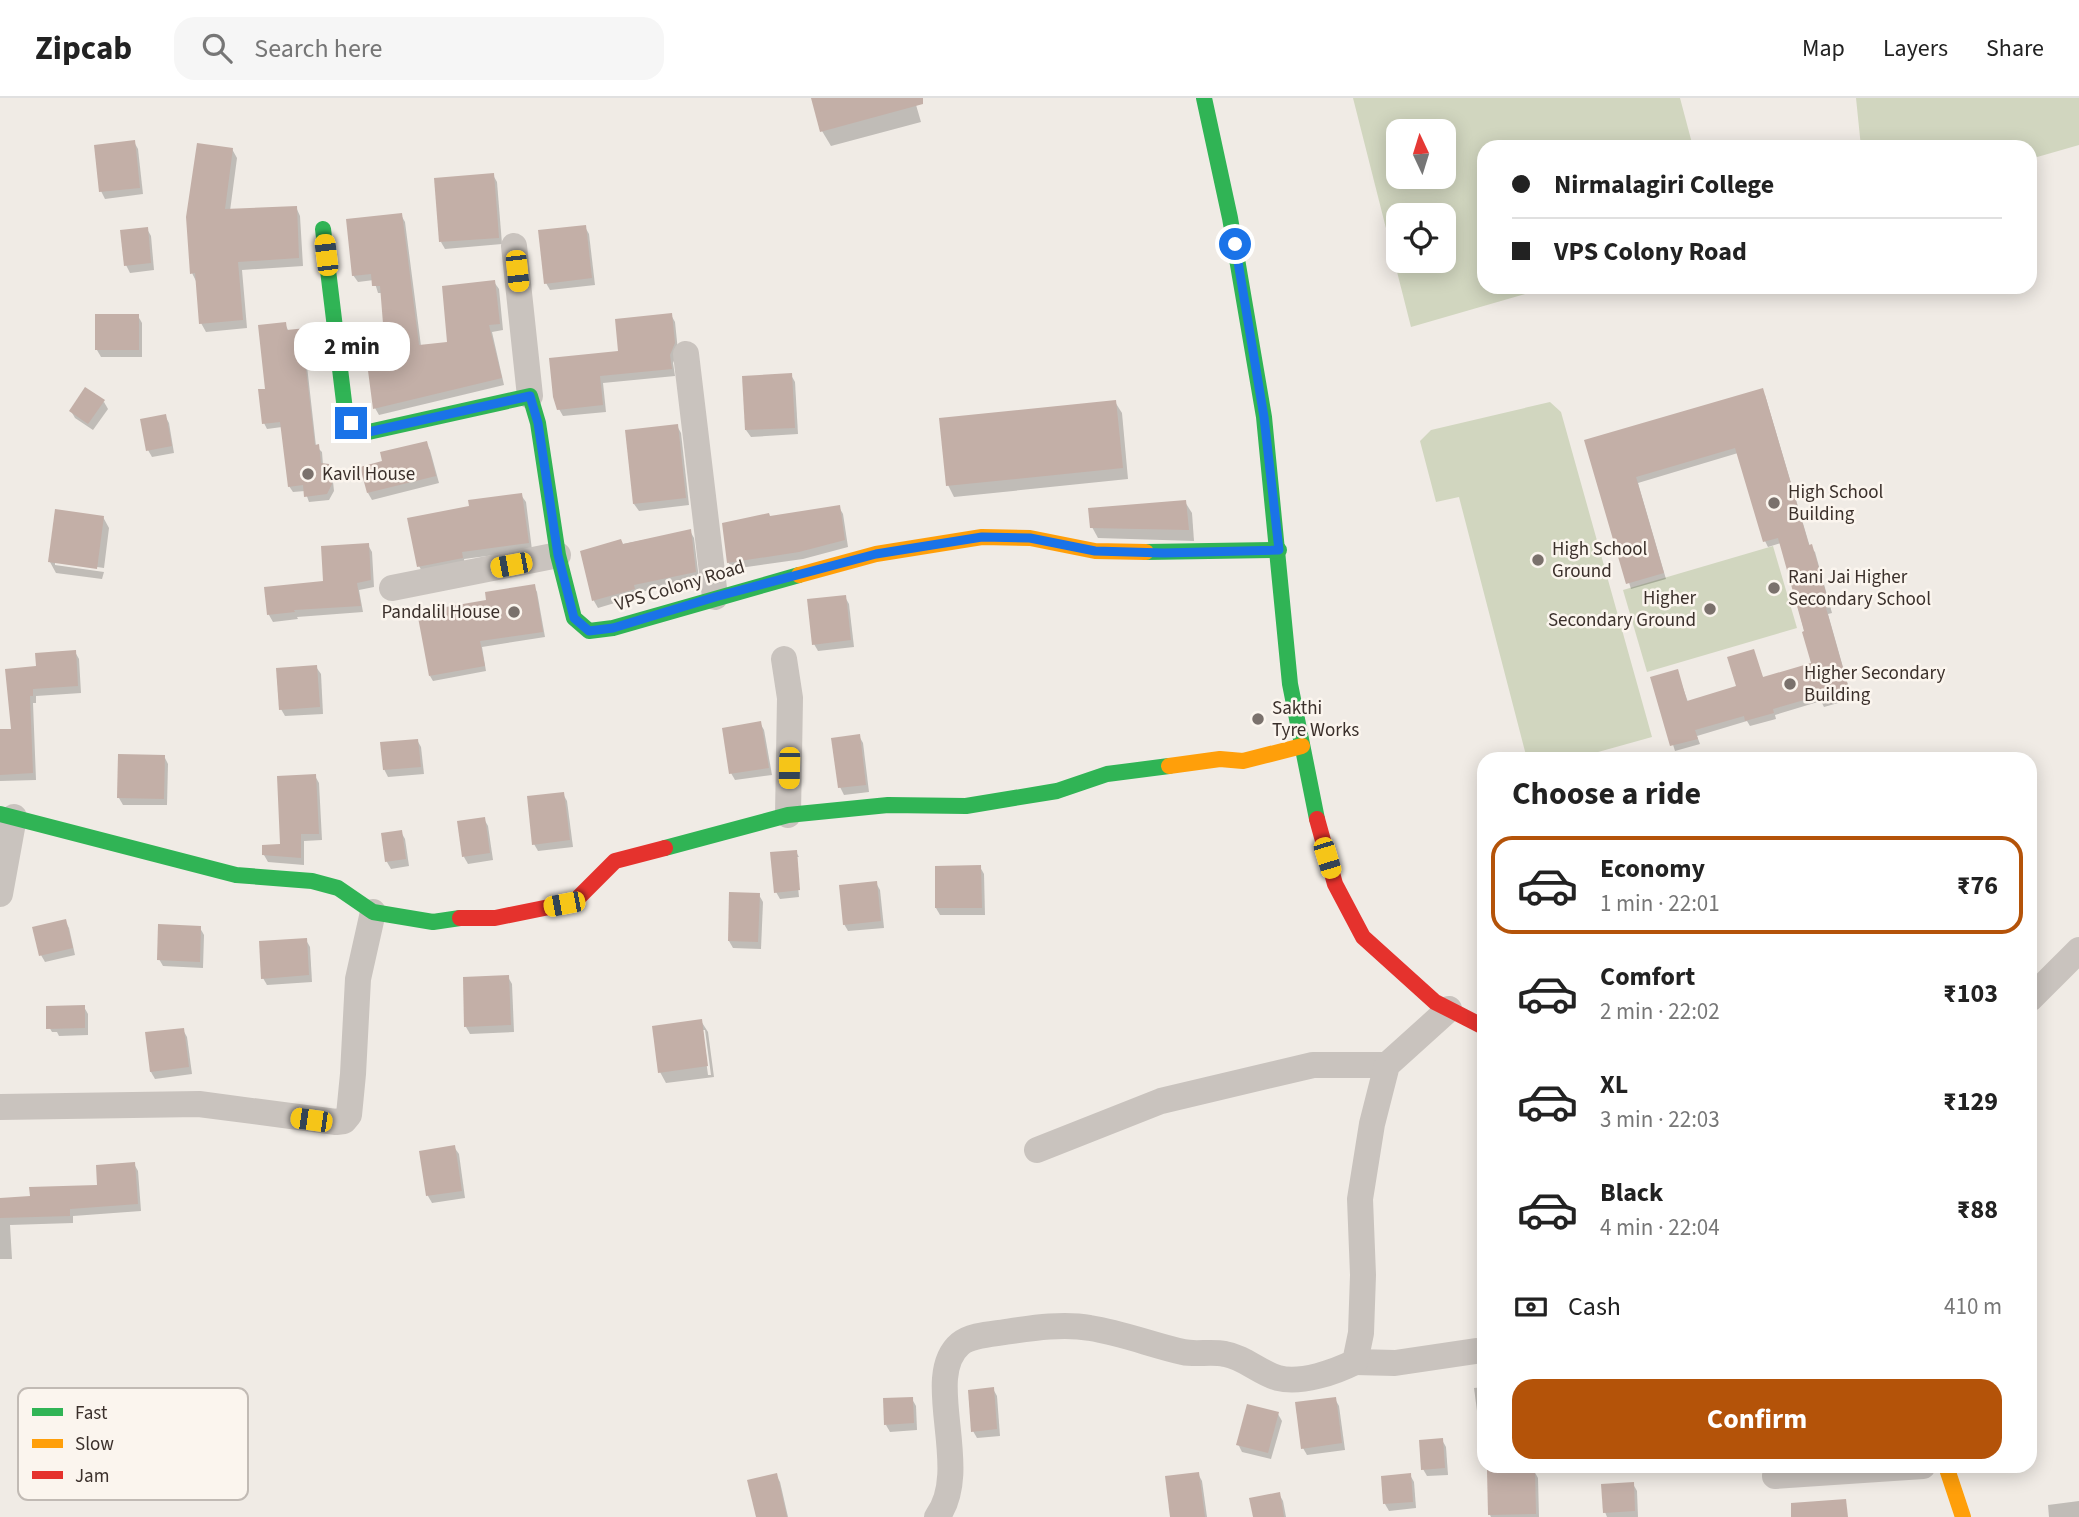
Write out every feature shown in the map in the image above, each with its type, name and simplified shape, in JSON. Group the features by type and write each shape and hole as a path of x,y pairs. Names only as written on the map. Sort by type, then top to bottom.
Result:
{"street":[{"path":"1204,98 1230,218 1259,387 1279,550 1290,684 1319,831 1335,884 1363,937 1436,1002 1477,1023"},
{"path":"323,229 345,410 351,423 364,433 530,396 514,246"},
{"path":"687,354 715,597"},
{"name":"VPS Colony Road","path":"530,396 538,423 558,555 574,618 589,631 613,628 715,597 876,554 982,537 1030,538 1095,551 1164,553 1279,550"},
{"path":"392,588 558,555"},
{"path":"784,659 790,698 788,815"},
{"path":"0,894 7,815 236,875 312,881 338,888 373,912 433,922 495,918 577,899 615,861 788,815 888,805 966,806 1057,791 1107,774 1220,759 1243,761 1302,746"},
{"path":"0,1107 199,1104 311,1120 344,1121 349,1115 358,979 373,912"},
{"path":"2037,992 2079,950"},
{"path":"1355,1362 1362,1333 1360,1199 1372,1124 1387,1065 1449,1009"},
{"path":"1037,1150 1174,1098 1313,1065 1387,1065"},
{"path":"937,1517 944,1507 953,1465 944,1379 950,1355 961,1342 1041,1327 1087,1327 1184,1352 1226,1354 1279,1379 1306,1378 1334,1372 1355,1362 1395,1363 1476,1351"},
{"path":"1775,1476 1819,1473"},
{"path":"1947,1473 1963,1517"}],"green space":[{"path":"1353,98 1680,98 1691,140 1477,140 1477,294 1525,294 1411,327 1397,273 1456,273 1456,203 1386,203 1386,228"},
{"path":"1856,98 2079,98 2079,145 2037,157 2037,140 1860,140"},
{"name":"High School Ground","path":"1550,402 1561,412 1652,737 1598,752 1525,752 1459,497 1436,502 1420,441 1431,430"},
{"name":"Higher Secondary Ground","path":"1773,546 1797,628 1647,672 1623,590"}],"building":[{"path":"811,98 923,98 923,104 820,132"},
{"path":"135,140 140,188 99,192 94,145"},
{"path":"197,143 233,148 225,209 297,206 299,258 238,262 243,320 199,324 195,273 190,274 186,217"},
{"path":"494,173 499,238 439,242 434,178"},
{"path":"402,213 419,345 447,342 442,286 495,280 500,324 489,325 502,378 373,409 367,363 386,361 380,286 372,286 371,274 352,276 346,219"},
{"path":"586,225 592,278 544,284 538,230"},
{"path":"148,227 151,263 124,266 120,230"},
{"path":"672,313 675,343 670,355 672,369 600,376 603,405 557,410 549,358 618,351 615,319"},
{"path":"95,314 139,314 139,350 95,350"},
{"path":"286,322 287,330 306,328 310,361 305,361 315,445 319,444 321,463 329,464 332,484 327,494 304,497 303,485 288,487 280,422 262,424 258,389 265,389 258,325"},
{"path":"792,373 795,428 745,430 742,376"},
{"path":"85,387 105,400 88,424 69,411"},
{"path":"1763,388 1830,607 1826,608 1850,693 1820,702 1818,696 1773,709 1774,713 1745,721 1744,716 1695,730 1698,739 1670,746 1650,677 1678,669 1687,701 1736,686 1727,657 1754,649 1763,677 1811,663 1778,538 1763,542 1735,448 1636,477 1664,573 1626,584 1584,440"},
{"path":"1116,400 1123,468 946,486 939,418"},
{"path":"166,414 172,446 146,451 140,419"},
{"path":"678,424 686,498 633,504 625,430"},
{"path":"427,441 436,476 367,493 360,467 382,461 380,452"},
{"path":"522,493 529,543 462,552 463,558 417,567 407,518 469,506 468,500"},
{"path":"1186,500 1189,530 1090,528 1088,508"},
{"path":"840,505 845,540 799,552 727,563 722,523 769,513 770,516"},
{"path":"55,509 104,516 97,569 48,562"},
{"path":"691,529 696,572 634,585 635,589 592,601 580,551 621,539 623,544"},
{"path":"369,543 371,580 357,583 361,606 294,610 295,612 267,615 264,587 323,581 321,546"},
{"path":"535,584 543,632 480,641 485,666 429,676 417,612 486,600 485,592"},
{"path":"846,595 851,640 812,645 807,599"},
{"path":"76,650 78,686 33,689 33,696 30,696 33,773 0,775 0,729 11,729 5,669 36,666 35,653"},
{"path":"317,665 320,707 279,710 276,668"},
{"path":"761,721 769,768 729,774 722,728"},
{"path":"860,734 866,785 838,788 831,738"},
{"path":"418,739 421,767 383,770 380,742"},
{"path":"118,754 165,755 164,799 117,798"},
{"path":"316,774 319,834 301,834 301,858 262,855 262,845 280,844 277,776"},
{"path":"564,792 570,840 532,845 527,796"},
{"path":"485,817 490,853 462,857 457,821"},
{"path":"402,830 406,859 385,862 381,833"},
{"path":"797,850 800,890 774,893 770,852"},
{"path":"981,865 982,908 935,908 935,866"},
{"path":"877,881 881,921 843,925 839,885"},
{"path":"729,892 760,893 758,942 728,941"},
{"path":"66,919 73,948 39,956 32,927"},
{"path":"158,924 201,926 200,962 157,960"},
{"path":"307,938 309,975 261,979 259,941"},
{"path":"509,975 511,1025 464,1027 463,977"},
{"path":"85,1005 85,1028 46,1029 46,1006"},
{"path":"702,1019 708,1066 658,1073 652,1026"},
{"path":"184,1028 189,1067 150,1072 145,1032"},
{"path":"455,1145 462,1191 426,1196 419,1151"},
{"path":"135,1162 138,1204 70,1209 70,1216 0,1218 0,1198 30,1196 29,1187 97,1185 96,1165"},
{"path":"994,1387 997,1429 971,1432 968,1390"},
{"path":"913,1397 914,1423 884,1425 883,1398"},
{"path":"1336,1397 1342,1443 1301,1449 1295,1402"},
{"path":"1247,1404 1279,1412 1268,1453 1236,1445"},
{"path":"1443,1438 1445,1468 1421,1470 1419,1440"},
{"path":"1199,1472 1205,1517 1170,1517 1165,1476"},
{"path":"777,1473 787,1517 756,1517 747,1480"},
{"path":"1411,1473 1413,1502 1383,1504 1381,1476"},
{"path":"1487,1473 1535,1473 1536,1514 1488,1515"},
{"path":"1634,1482 1635,1511 1603,1513 1601,1484"},
{"path":"1280,1492 1284,1517 1253,1517 1249,1498"},
{"path":"1846,1499 1848,1517 1791,1517 1791,1503"}],"traffic: fast":[{"path":"1204,98 1230,218 1264,417 1290,684 1317,819"},
{"path":"323,229 345,410 351,423 364,433 530,396 538,423 558,555 574,618 589,631 613,628 799,575"},
{"path":"1146,552 1279,550"},
{"path":"665,848 788,815 888,805 966,806 1057,791 1107,774 1169,766"},
{"path":"0,814 236,875 312,881 338,888 373,912 433,922 460,918"}],"traffic: slow":[{"path":"799,575 876,554 982,537 1030,538 1095,551 1146,552"},
{"path":"1169,766 1220,759 1243,761 1302,746"},
{"path":"1948,1473 1963,1517"}],"traffic: jam":[{"path":"1317,819 1335,884 1363,937 1435,1002 1477,1023"},
{"path":"460,918 495,918 564,904 577,899 615,861 665,848"}],"place":[{"name":"Kavil House","path":"308,474"},
{"name":"High School Building","path":"1774,503"},
{"name":"High School Ground","path":"1538,560"},
{"name":"Rani Jai Higher Secondary School","path":"1774,588"},
{"name":"Higher Secondary Ground","path":"1710,609"},
{"name":"Pandalil House","path":"514,612"},
{"name":"Higher Secondary Building","path":"1790,684"},
{"name":"Sakthi Tyre Works","path":"1258,719"}],"route":[{"path":"351,423 364,433 530,396 538,423 558,555 574,618 589,631 613,628 764,583 876,554 982,537 1030,538 1095,551 1164,553 1279,550 1264,417 1235,244"}]}
